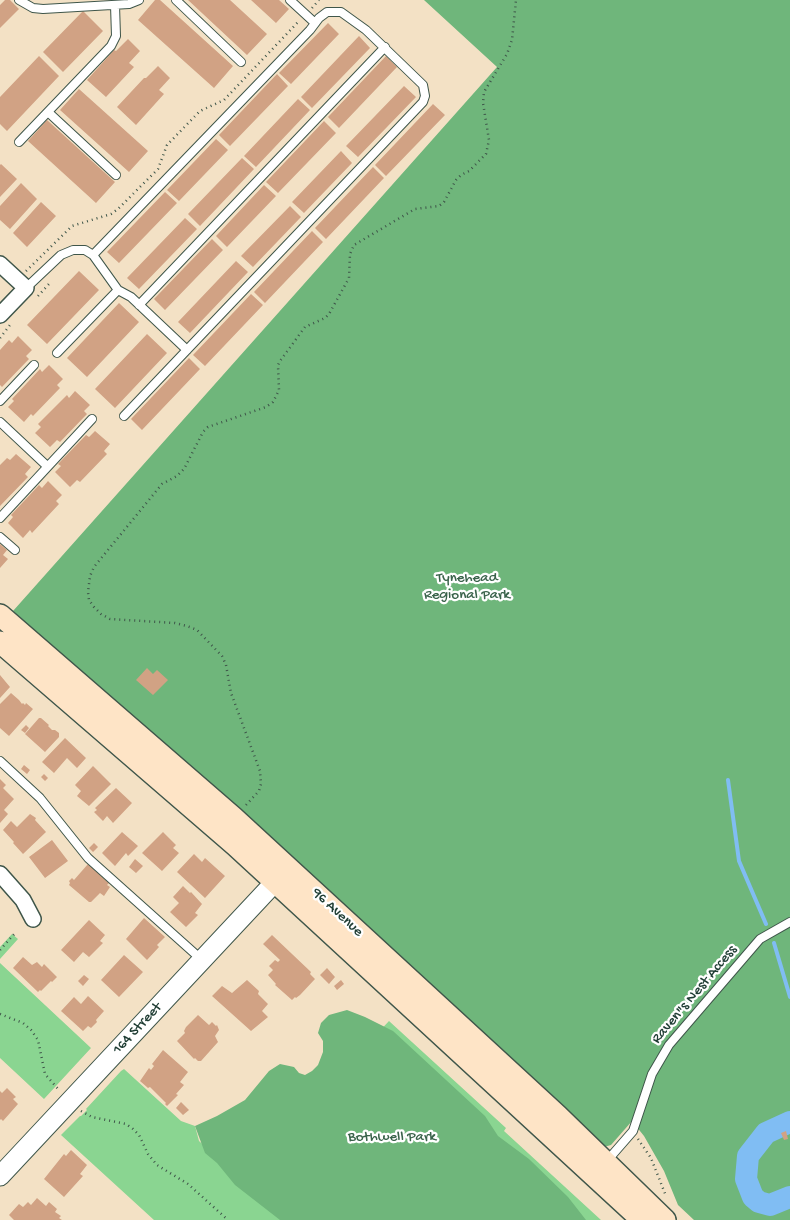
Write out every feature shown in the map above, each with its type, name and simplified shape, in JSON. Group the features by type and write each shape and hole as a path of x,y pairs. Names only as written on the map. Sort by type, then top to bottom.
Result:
{"main road":[{"name":"96 Avenue","path":"0,614 234,818 606,1162 665,1220"},
{"name":"96 Avenue","path":"0,642 195,809 642,1220"},
{"path":"275,882 309,888"}],"street":[{"path":"0,264 26,288 0,315"},
{"path":"0,874 23,900 33,919"},
{"name":"164 Street","path":"0,1176 275,882"}],"lane":[{"path":"19,0 25,5 43,10 130,4 139,0"},
{"path":"176,0 241,62"},
{"path":"290,0 315,23"},
{"path":"19,142 114,41 116,36 114,5"},
{"path":"92,255 315,23 328,12 341,12 366,30 423,85 425,96 423,102 124,416"},
{"path":"139,305 385,47"},
{"path":"48,112 116,175"},
{"path":"26,288 66,252 80,249 85,250 92,255 118,290 131,297 187,350"},
{"path":"57,353 118,290"},
{"path":"0,401 34,365"},
{"path":"0,518 92,419"},
{"path":"0,422 47,466"},
{"path":"0,537 15,550"},
{"path":"0,761 40,798 88,858 202,960"},
{"name":"Raven\"s Nest Access","path":"633,1131 652,1074 669,1045 760,939 790,922"},
{"path":"606,1162 633,1131"}],"path":[{"path":"26,271 72,226 111,214 118,209 158,169 167,144 200,111 224,100 319,0"},
{"path":"244,808 259,791 261,784 260,771 231,693 226,665 222,656 197,630 187,626 175,623 110,619 101,614 94,608 90,600 88,592 90,576 94,567 162,484 177,476 184,469 203,432 208,427 266,407 273,402 279,390 278,365 280,361 305,327 325,318 329,314 349,278 350,254 354,246 415,209 440,206 456,180 469,171 486,154 489,140 483,103 484,92 508,54 512,40 516,0"},
{"path":"0,950 16,932"},
{"path":"0,1014 23,1023 32,1030 38,1040 46,1074 64,1095"},
{"path":"79,1109 88,1116 126,1124 133,1129 139,1135 148,1154 157,1165 188,1184 228,1220"},
{"path":"633,1131 651,1158 667,1198"}],"green space":[{"name":"Tynehead Regional Park","path":"424,0 790,0 790,1220 694,1220 678,1205 664,1171 644,1136 632,1121 611,1145 604,1147 13,611 497,67"},
{"path":"12,934 18,939 0,959 0,947"},
{"path":"0,963 91,1048 44,1099 0,1058"},
{"name":"Bothwell Park","path":"347,1010 393,1031 485,1116 498,1136 529,1159 568,1197 586,1220 280,1220 235,1185 217,1163 205,1153 195,1126 245,1100 269,1071 280,1064 294,1067 299,1073 305,1075 312,1071 318,1065 323,1052 323,1041 318,1033 321,1023 329,1015"},
{"name":"Bothwell Park","path":"389,1021 506,1128 504,1131 601,1220 154,1220 61,1135 87,1110 124,1069 181,1121 195,1126 199,1141 240,1179"}],"building":[{"path":"5,0 10,0 19,9 0,28 0,5"},
{"path":"155,0 160,0 233,66 214,88 138,20"},
{"path":"188,0 230,0 267,34 247,55"},
{"path":"251,0 279,0 289,9 276,23"},
{"path":"83,11 103,31 63,72 43,52"},
{"path":"328,23 339,34 291,84 279,73"},
{"path":"359,36 370,48 312,108 301,97"},
{"path":"128,39 140,51 129,63 134,67 106,97 87,80 114,50 116,51"},
{"path":"39,56 59,76 7,131 0,124 0,97"},
{"path":"386,56 397,67 339,128 328,117"},
{"path":"158,66 170,78 159,90 164,94 136,125 117,107"},
{"path":"277,74 288,86 230,146 219,135"},
{"path":"404,86 416,97 358,157 346,146"},
{"path":"79,89 148,151 129,172 60,110"},
{"path":"298,99 310,110 256,167 244,156"},
{"path":"433,104 445,115 386,176 375,165"},
{"path":"47,120 115,182 96,203 28,141"},
{"path":"324,121 336,133 278,193 266,182"},
{"path":"216,139 228,150 179,201 167,190"},
{"path":"341,151 352,163 304,213 292,202"},
{"path":"242,158 254,169 200,226 188,214"},
{"path":"0,165 17,179 0,197"},
{"path":"373,167 384,178 326,239 315,228"},
{"path":"21,183 37,199 10,229 0,220 0,206"},
{"path":"264,185 276,196 227,247 216,236"},
{"path":"165,192 177,203 119,263 107,252"},
{"path":"41,202 56,216 27,247 13,233"},
{"path":"290,206 301,217 253,267 241,256"},
{"path":"185,218 197,229 139,289 127,278"},
{"path":"312,231 323,242 265,303 254,292"},
{"path":"212,239 223,250 165,310 154,299"},
{"path":"236,261 248,272 190,333 178,322"},
{"path":"79,271 99,290 47,344 27,325"},
{"path":"251,294 263,305 205,366 193,355"},
{"path":"119,303 139,322 87,377 67,358"},
{"path":"147,334 167,353 115,408 95,389"},
{"path":"18,336 32,350 26,356 29,359 2,387 0,385 0,350 9,340 12,343"},
{"path":"189,358 200,369 142,430 131,419"},
{"path":"49,365 63,379 57,385 60,388 33,416 31,414 24,422 8,407 14,401 12,399 40,369 42,372"},
{"path":"75,391 90,405 84,411 87,414 60,442 57,440 50,447 35,433 41,427 38,424 67,395 69,398"},
{"path":"95,431 110,444 104,451 107,454 80,482 77,480 70,487 55,472 61,466 58,464 86,435 89,437"},
{"path":"16,454 31,467 25,474 28,477 0,506 0,465 7,458 10,460"},
{"path":"48,481 62,495 56,501 59,504 32,533 30,530 23,538 8,523 13,517 11,515 39,485 42,488"},
{"path":"0,544 7,550 3,555 8,559 0,568"},
{"path":"147,668 153,674 157,670 168,680 153,695 136,680"},
{"path":"0,675 10,687 0,698"},
{"path":"11,693 22,704 25,705 26,703 33,709 9,736 0,728 0,704"},
{"path":"39,718 49,725 52,730 59,733 59,737 45,752 25,734"},
{"path":"26,725 29,728 25,733 21,730"},
{"path":"65,738 86,758 77,768 67,758 54,773 42,762"},
{"path":"24,765 30,770 27,774 21,769"},
{"path":"93,766 111,784 89,806 77,796 81,791 75,785"},
{"path":"44,774 48,778 45,781 41,777"},
{"path":"0,779 6,785 3,788 14,799 4,810 8,814 0,823"},
{"path":"116,788 132,803 113,823 107,816 103,821 94,812 97,810 95,808"},
{"path":"30,814 36,818 35,820 46,832 23,854 3,830 11,821 17,827"},
{"path":"122,832 138,846 128,856 126,853 115,866 102,853"},
{"path":"163,832 176,845 173,848 179,853 162,871 142,853"},
{"path":"52,840 68,861 45,878 29,857"},
{"path":"94,843 98,847 93,852 89,848"},
{"path":"194,854 202,862 205,858 225,876 205,898 177,872"},
{"path":"135,859 143,866 136,873 129,867"},
{"path":"88,864 109,883 107,885 110,887 104,896 100,893 91,902 69,885 69,881 72,878 74,880"},
{"path":"183,886 202,904 195,913 198,915 186,927 170,912 179,903 173,897"},
{"path":"144,918 165,937 147,960 126,939"},
{"path":"89,920 105,935 100,941 103,943 89,957 83,952 74,962 61,950"},
{"path":"272,935 311,972 310,974 315,979 300,995 292,1000 275,985 268,975 273,970 269,966 275,960 278,962 280,960 263,944"},
{"path":"124,955 143,972 119,997 101,980"},
{"path":"23,957 32,965 37,962 42,967 44,964 57,977 38,992 13,968"},
{"path":"327,968 335,977 329,984 320,975"},
{"path":"84,975 89,979 83,986 78,981"},
{"path":"247,980 259,991 258,994 268,1004 262,1011 268,1017 251,1031 212,996 222,986 232,993"},
{"path":"341,980 344,984 337,990 334,986"},
{"path":"88,996 104,1011 91,1028 88,1026 83,1031 61,1011 74,997 81,1004"},
{"path":"198,1015 209,1025 212,1022 217,1025 219,1030 215,1036 218,1042 201,1061 194,1059 177,1041 185,1033 186,1027"},
{"path":"163,1050 188,1072 180,1082 184,1085 176,1094 178,1095 167,1106 150,1087 148,1088 140,1081 149,1068 151,1070 154,1066 152,1064"},
{"path":"7,1088 16,1097 13,1099 18,1104 3,1121 0,1120 0,1091 2,1093"},
{"path":"181,1102 189,1110 183,1115 176,1108"},
{"path":"786,1131 788,1139 784,1140 781,1133"},
{"path":"71,1150 87,1165 80,1174 83,1176 64,1197 44,1179 64,1154 66,1156"},
{"path":"37,1198 46,1206 49,1202 57,1209 55,1212 61,1216 59,1218 62,1220 14,1220 9,1215 19,1204 23,1207 28,1202 31,1205"}],"waterway":[{"path":"728,780 739,861 766,924"},
{"path":"774,943 790,997"},
{"path":"790,1122 766,1133 748,1156 746,1179 753,1197 759,1202 770,1205 790,1197"}]}
